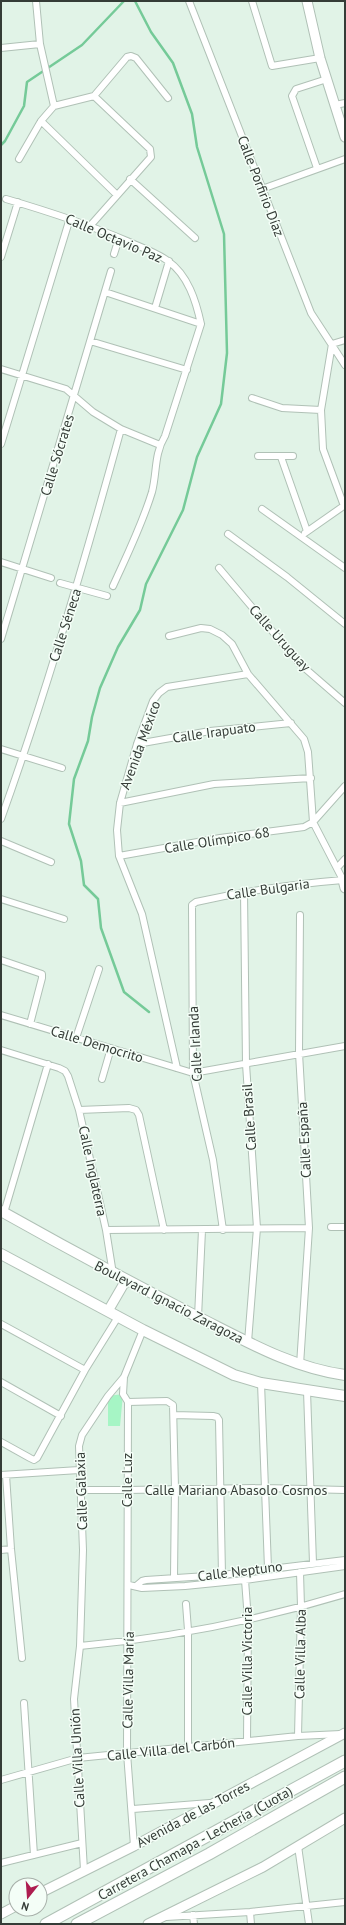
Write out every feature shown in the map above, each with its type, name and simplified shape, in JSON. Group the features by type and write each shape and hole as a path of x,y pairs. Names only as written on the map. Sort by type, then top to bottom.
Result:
{"highway":[{"name":"Carretera Chamapa - Lechería (Cuota)","path":"46,1924 345,1761"},
{"name":"Carretera Chamapa - Lechería (Cuota)","path":"77,1924 210,1854 345,1777"}],"main road":[{"name":"Boulevard Ignacio Zaragoza","path":"2,1212 113,1274 248,1342 300,1365 345,1375"},
{"path":"1,1254 143,1330 234,1375 261,1383 345,1396"}],"street":[{"path":"36,1 40,44 54,106"},
{"name":"Calle Porfirio Díaz","path":"189,1 311,313 345,365"},
{"path":"252,1 272,66 320,58"},
{"path":"307,1 320,58 345,137"},
{"path":"1,48 40,44"},
{"path":"19,159 41,121 54,106 94,96 127,57 131,56 136,58 168,98"},
{"path":"317,168 292,96 296,89 327,79"},
{"path":"90,226 150,157 150,149 94,96"},
{"path":"335,105 345,102"},
{"path":"41,121 117,195"},
{"path":"262,189 345,159"},
{"path":"130,179 195,238"},
{"name":"Calle Octavio Paz","path":"6,199 70,218 119,238 168,261 191,289 198,307 201,324 165,436 160,445 153,490 145,513 113,586"},
{"path":"1,257 18,202"},
{"path":"1,444 21,374 70,218"},
{"path":"114,254 119,238"},
{"path":"155,308 168,261"},
{"name":"Calle Sócrates","path":"1,638 111,271"},
{"path":"105,292 201,324"},
{"path":"299,537 344,506 323,449 321,410 332,344 345,340"},
{"path":"90,341 187,370"},
{"path":"1,369 55,384 75,395 93,412 121,429 160,445"},
{"path":"252,398 282,408 321,410"},
{"name":"Calle Séneca","path":"1,820 24,756 77,588 121,429"},
{"path":"258,456 293,456"},
{"path":"281,457 307,531"},
{"path":"262,509 299,537 345,567"},
{"path":"228,534 286,577 345,624"},
{"path":"1,562 51,578"},
{"name":"Calle Uruguay","path":"219,568 300,664 344,700"},
{"path":"60,583 107,596"},
{"path":"168,636 201,628 210,629 222,635 232,644 248,674 304,739 308,752 311,778 313,822 344,883"},
{"name":"Avenida México","path":"177,1068 142,914 119,856 117,830 120,803 137,744 153,701 158,693 167,687 248,674"},
{"name":"Calle Irapuato","path":"137,744 210,731 291,723"},
{"path":"1,749 62,768"},
{"path":"120,803 214,784 311,778"},
{"path":"313,822 345,786"},
{"name":"Calle Olímpico 68","path":"119,856 220,838 304,826 313,822"},
{"path":"1,841 51,862"},
{"path":"337,868 345,859"},
{"name":"Calle Bulgaria","path":"192,905 196,902 244,891 300,884 344,883"},
{"name":"Calle Brasil","path":"244,891 246,1064 257,1228 248,1342"},
{"path":"1,899 64,919"},
{"name":"Calle Irlanda","path":"192,905 193,1073 213,1160 223,1230"},
{"name":"Calle España","path":"300,915 299,1053 309,1228 300,1365"},
{"path":"1,960 42,974 30,1024"},
{"path":"76,1038 99,969"},
{"name":"Calle Democrito","path":"1,1016 193,1073"},
{"path":"193,1073 345,1046"},
{"path":"102,1079 111,1048"},
{"path":"1,1050 48,1064 2,1212"},
{"name":"Calle Inglaterra","path":"48,1064 65,1071 79,1110 106,1230 113,1274"},
{"path":"79,1110 129,1108 136,1110 139,1115 164,1230"},
{"path":"331,1227 345,1227"},
{"path":"106,1230 309,1228"},
{"path":"198,1317 202,1230"},
{"path":"108,1311 126,1280"},
{"path":"1,1442 34,1460 37,1458 85,1370 118,1317"},
{"path":"1,1324 85,1370"},
{"name":"Calle Galaxia","path":"80,1646 83,1550 79,1446 82,1435 108,1396 124,1377 143,1330"},
{"name":"Calle Luz","path":"124,1377 123,1394 128,1402 124,1490 129,1585"},
{"path":"1,1382 61,1416"},
{"path":"261,1383 268,1568"},
{"path":"307,1391 312,1563"},
{"path":"128,1402 171,1402 174,1415 174,1578"},
{"path":"174,1415 217,1417 219,1420 222,1575"},
{"path":"22,1658 3,1475 79,1470"},
{"name":"Calle Mariano Abasolo Cosmos","path":"81,1490 264,1488 345,1490"},
{"path":"1,1550 10,1549"},
{"name":"Calle Neptuno","path":"136,1586 142,1581 222,1575 268,1568 345,1560"},
{"name":"Calle Neptuno","path":"129,1585 142,1588 245,1580 345,1566"},
{"name":"Calle Villa Alba","path":"298,1736 301,1607 300,1572"},
{"name":"Calle Villa Victoria","path":"245,1580 248,1620 247,1741"},
{"name":"Calle Villa María","path":"129,1585 128,1753 133,1809 134,1846"},
{"path":"80,1646 129,1642 248,1620 345,1594"},
{"path":"186,1604 188,1630 188,1747"},
{"name":"Calle Villa Unión","path":"80,1646 74,1699 84,1870"},
{"path":"24,1702 34,1854"},
{"name":"Calle Villa del Carbón","path":"1,1780 78,1758 298,1736 345,1733"},
{"name":"Avenida de las Torres","path":"48,1889 216,1803 345,1733"},
{"path":"133,1809 216,1803"},
{"path":"148,1924 263,1867 345,1818"},
{"path":"1,1863 82,1843"},
{"path":"298,1846 309,1924"},
{"path":"161,1917 250,1912 345,1902"},
{"path":"250,1912 251,1924"},
{"path":"193,1915 194,1924"}],"green space":[{"path":"123,1394 120,1426 108,1426 108,1396"}],"waterway":[{"path":"1,145 5,141 24,106 27,82 82,45 124,1"},
{"path":"135,1 151,32 173,63 192,114 197,147 224,234 227,353 221,404 197,457 183,510 146,584 140,610 118,647 100,688 92,717 88,741 74,779 69,824 81,861 84,885 98,899 101,928 124,992 149,1012"}]}
